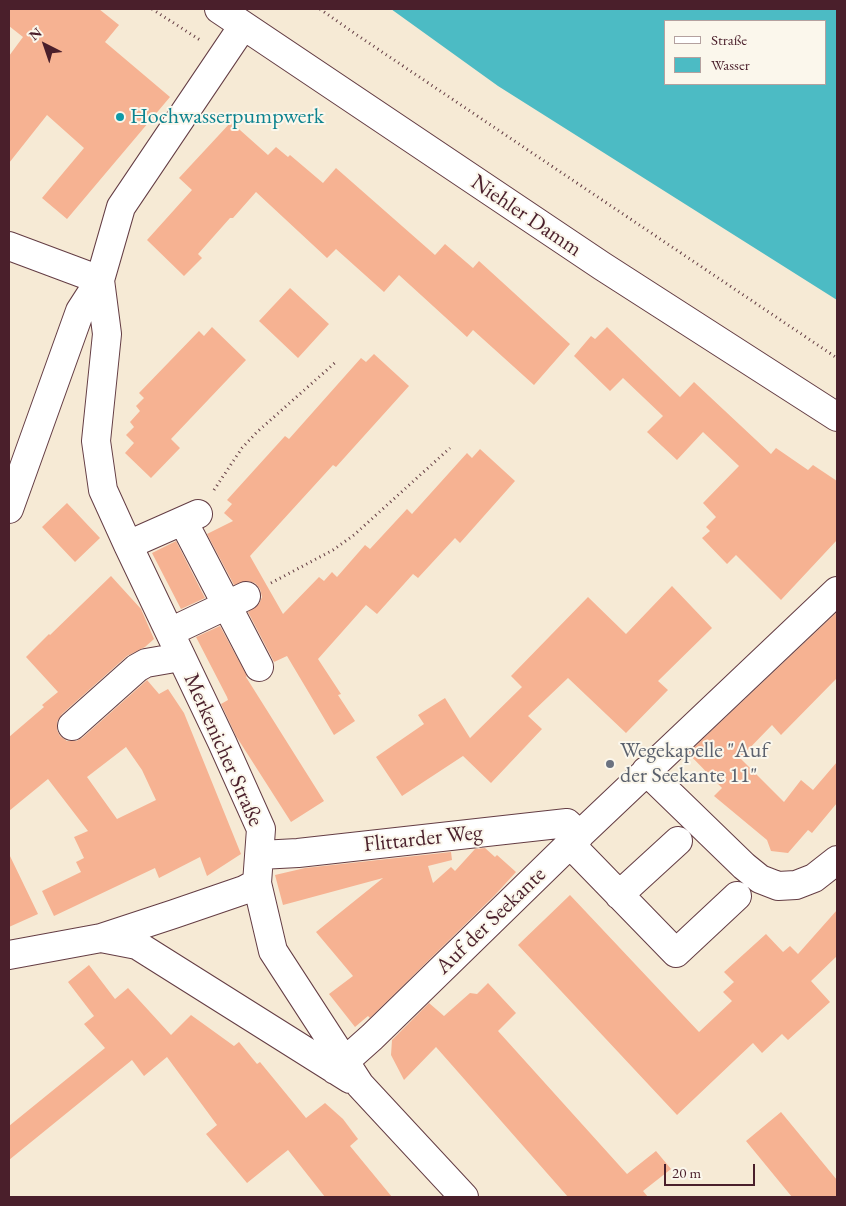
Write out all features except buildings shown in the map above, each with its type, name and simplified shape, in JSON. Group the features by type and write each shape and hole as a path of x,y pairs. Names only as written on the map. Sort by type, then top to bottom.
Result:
{"street":[{"name":"Niehler Damm","path":"219,9 602,266 837,417"},
{"name":"Merkenicher Straße","path":"243,26 121,206 100,280 107,334 96,441 103,490 261,829 258,883 273,951 347,1072 464,1197"},
{"path":"9,246 100,280 80,311 9,509"},
{"path":"128,546 190,517 236,601 258,666"},
{"name":"Auf der Seekante","path":"347,1072 575,839 837,591"},
{"path":"72,726 138,668 146,663 169,659 175,644 236,601"},
{"path":"646,771 744,866 760,879 778,886 796,884 814,878 837,860"},
{"name":"Flittarder Weg","path":"260,855 298,853 567,823 575,839 619,895 676,952 737,896"},
{"path":"619,895 678,841"},
{"path":"9,955 100,938 235,893 258,883"},
{"name":"Merkenicher Straße","path":"100,938 137,946 347,1072"}],"path":[{"path":"152,9 223,56"},
{"path":"320,9 837,358"},
{"path":"190,517 256,432 336,361"},
{"path":"236,601 333,550 354,535 450,448"}],"water":[{"path":"391,9 837,9 837,300 498,86"}],"place":[{"name":"Hochwasserpumpwerk","path":"120,117"},
{"name":"Wegekapelle \"Auf der Seekante 11\"","path":"610,764"}]}
